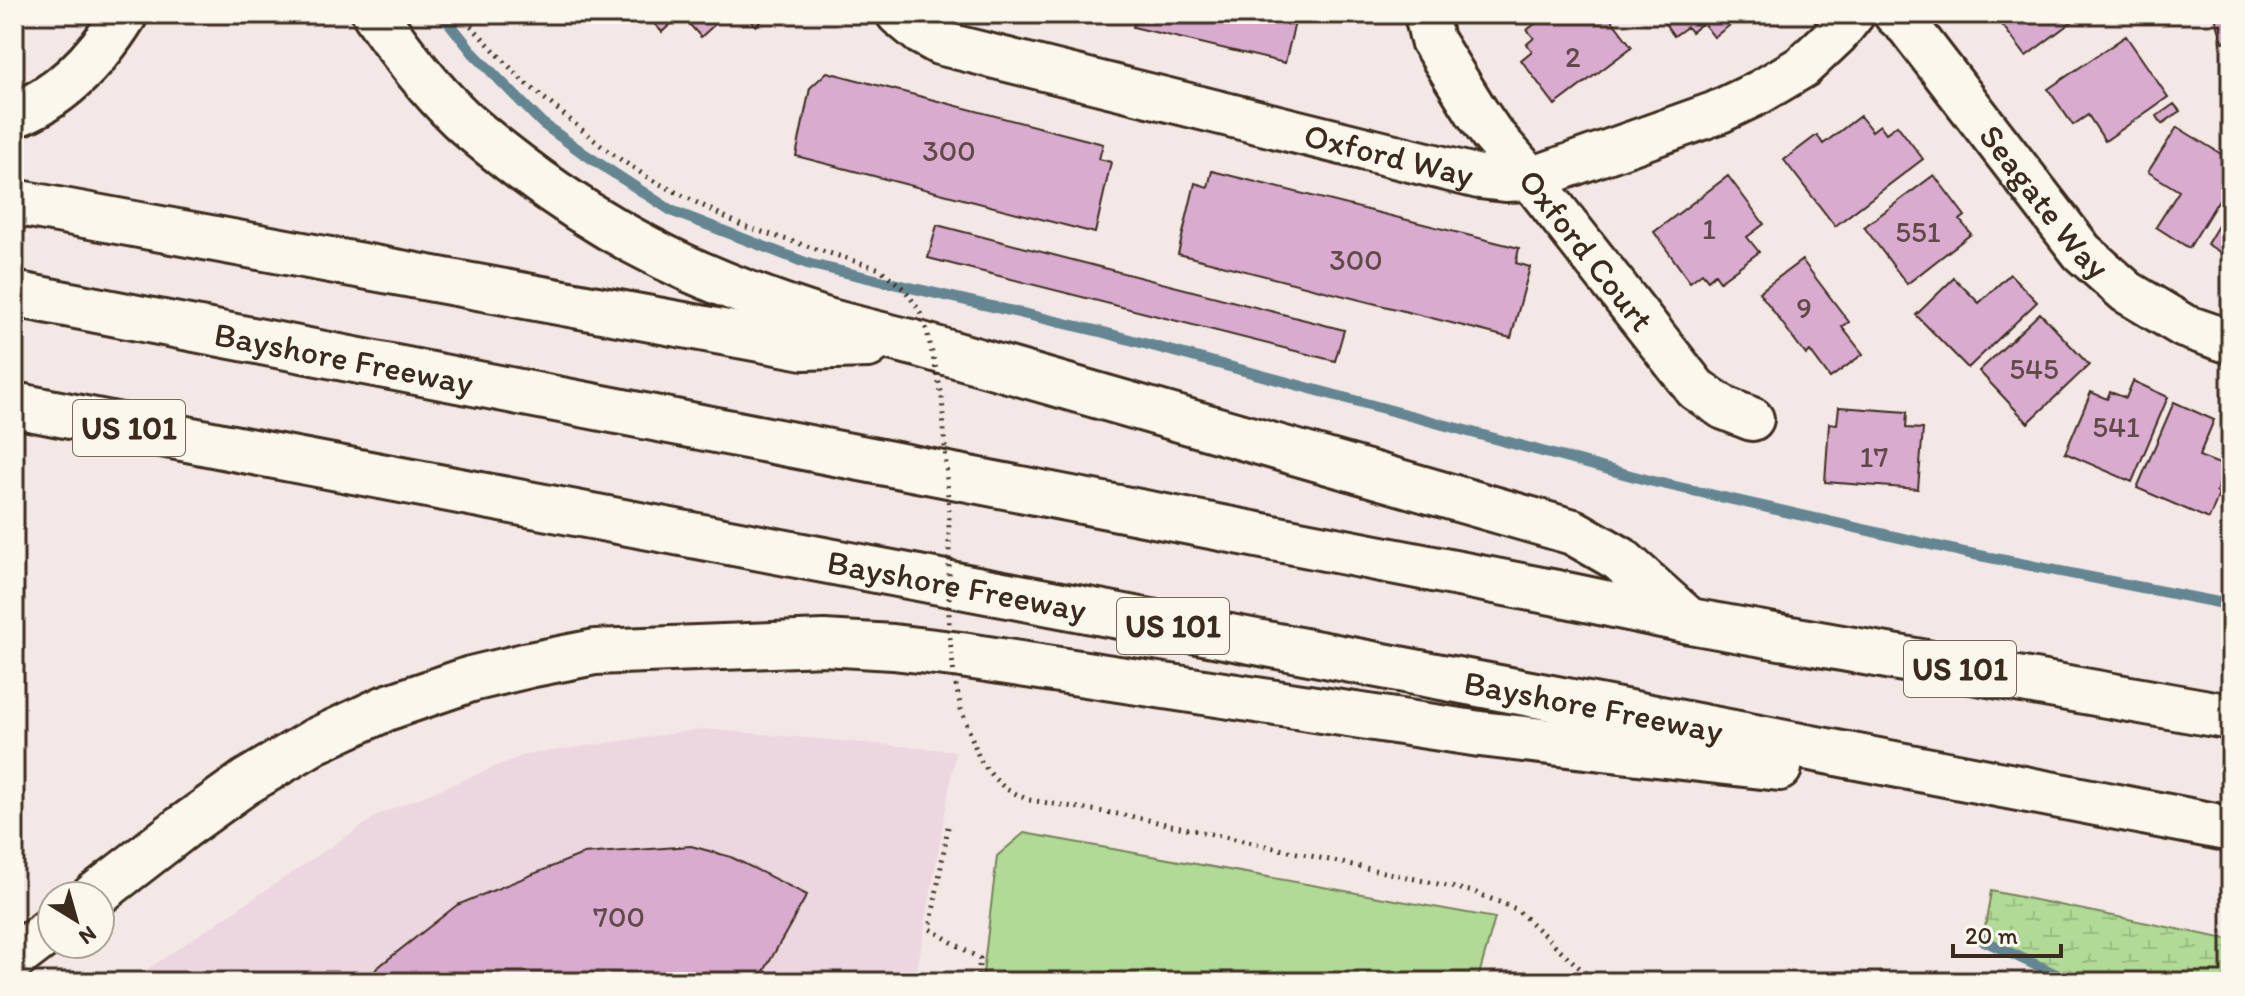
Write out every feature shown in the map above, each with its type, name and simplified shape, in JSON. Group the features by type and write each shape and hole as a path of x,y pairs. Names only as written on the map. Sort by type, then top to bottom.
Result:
{"highway":[{"path":"14,115 29,109 71,80 108,42 125,14"},
{"path":"375,14 421,76 460,118 552,192 603,226 656,255 711,280 826,321 918,344 1573,532 1620,559 1690,621"},
{"path":"14,202 804,347 918,344"},
{"name":"Bayshore Freeway","path":"14,294 1690,621 2231,717"},
{"name":"Bayshore Freeway","path":"14,405 2231,829"},
{"path":"14,423 243,450"},
{"path":"115,880 246,782 315,741 386,708 471,679 595,652 824,643 961,655 1480,734 2102,804"},
{"path":"14,958 36,941"}],"street":[{"name":"Oxford Way","path":"898,14 939,43 1479,177 1505,180 1531,179 1716,113 1802,67 1853,14"},
{"name":"Oxford Court","path":"1426,14 1432,40 1476,111 1696,389 1724,408 1752,419"},
{"name":"Seagate Way","path":"1895,14 2082,252 2127,292 2184,326 2231,342"}],"path":[{"path":"460,14 521,79 605,149 650,179 743,226 880,269 905,290 919,310 927,331 942,396 949,515 949,628 954,676 961,709 980,760 1006,789 1029,800 1130,816 1474,892 1516,909 1595,982"},
{"path":"948,827 930,929 980,959 977,982"}],"shaded area":[{"path":"703,729 956,751 915,982 128,982 380,814 524,755"}],"green space":[{"path":"1024,833 1495,918 1477,982 982,982 997,856"},
{"path":"1991,891 2231,940 2231,982 2072,982 1983,940"}],"building":[{"path":"645,14 680,14 681,15 662,32"},
{"path":"680,14 726,14 701,37"},
{"path":"744,14 769,14 756,26"},
{"path":"1136,14 1297,14 1285,63 1133,27"},
{"path":"1548,14 1607,14 1632,47 1555,105 1521,60 1532,51 1527,44 1534,38 1527,30"},
{"path":"1658,14 1745,14 1714,37 1703,23 1691,32 1687,27 1674,36"},
{"path":"1994,14 2082,14 2026,56"},
{"path":"2214,14 2231,14 2231,40 2223,42"},
{"path":"2126,36 2168,97 2105,141 2088,115 2073,125 2048,89"},
{"path":"827,72 1103,144 1099,159 1111,162 1095,233 796,156 810,88"},
{"path":"2174,104 2180,111 2162,124 2157,116"},
{"path":"1860,116 1872,131 1880,125 1886,133 1897,125 1923,159 1835,226 1784,160 1817,135 1823,144"},
{"path":"2177,127 2231,160 2231,180 2189,248 2156,227 2179,191 2148,172"},
{"path":"1212,171 1519,248 1516,263 1530,267 1511,338 1178,254 1195,183 1208,187"},
{"path":"1934,175 1965,216 1960,220 1971,234 1907,284 1864,227"},
{"path":"1728,176 1764,224 1747,237 1759,252 1720,281 1715,274 1708,280 1702,273 1690,282 1654,232"},
{"path":"2231,204 2231,259 2207,244"},
{"path":"937,225 1344,330 1335,361 928,258"},
{"path":"1802,260 1849,322 1842,327 1863,354 1830,378 1810,351 1806,355 1759,292"},
{"path":"2010,274 2037,302 1968,368 1916,315 1954,278 1979,303"},
{"path":"2040,313 2089,365 2028,423 1979,371"},
{"path":"2133,381 2168,397 2132,482 2065,453 2091,392 2107,399 2110,392 2126,398"},
{"path":"2174,402 2214,420 2199,456 2227,467 2209,519 2137,488"},
{"path":"1839,407 1907,412 1906,428 1923,429 1918,489 1825,482 1829,423 1837,424"},
{"path":"691,846 731,857 807,895 758,982 367,982 377,968 457,905 583,854"}],"waterway":[{"path":"442,14 474,54 542,123 583,153 672,211 809,264 1102,332 1651,481 1967,553 2231,605"},
{"path":"1983,940 2072,982"}]}
